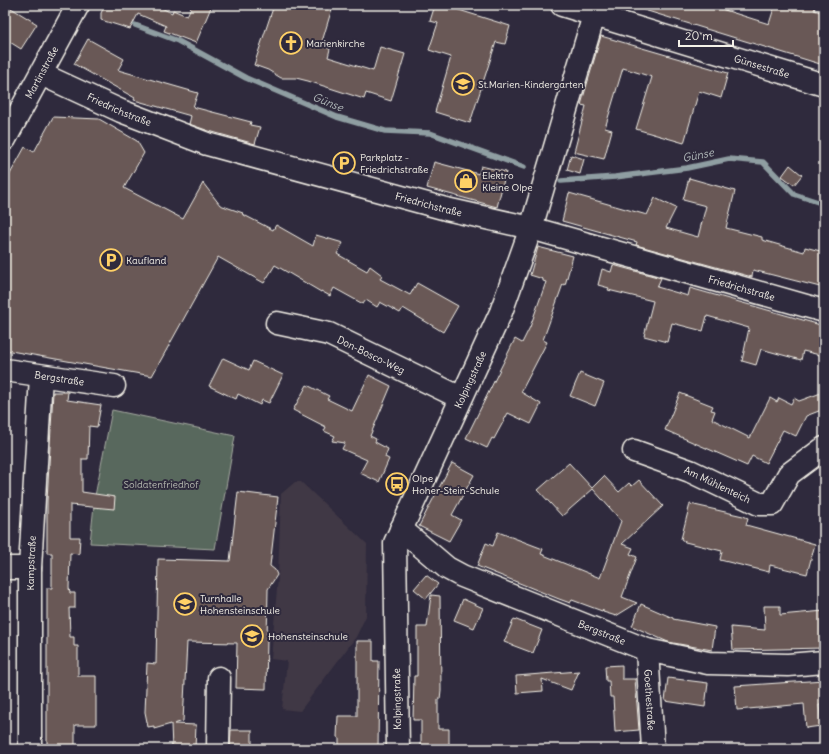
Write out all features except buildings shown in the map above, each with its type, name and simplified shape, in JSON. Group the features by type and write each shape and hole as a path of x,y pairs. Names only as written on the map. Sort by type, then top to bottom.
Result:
{"street":[{"name":"Martinstraße","path":"5,139 78,5"},
{"name":"Günsestraße","path":"562,5 824,85"},
{"name":"Kolpingstraße","path":"398,749 395,543 501,312 531,228 594,15"},
{"name":"Friedrichstraße","path":"41,74 122,111 207,144 446,209 531,228 824,311"},
{"name":"Don-Bosco-Weg","path":"278,323 329,334 462,398"},
{"name":"Bergstraße","path":"5,370 114,386"},
{"name":"Kampstraße","path":"30,749 30,568 41,376"},
{"name":"Am Mühlenteich","path":"634,451 690,471 759,504 772,504 789,474 824,448"},
{"name":"Bergstraße","path":"401,529 447,568 462,576 647,650 708,663 788,664 824,662"},
{"path":"5,568 30,568"},
{"name":"Goethestraße","path":"647,650 653,749"},
{"path":"218,749 219,678"}],"shaded area":[{"path":"295,482 301,482 367,544 366,616 356,637 300,711 282,709 287,661 271,659 278,577 281,494"}],"green space":[{"name":"Soldatenfriedhof","path":"112,410 235,436 215,549 90,543 95,496"}],"waterway":[{"name":"Günse","path":"135,25 178,41 246,78 337,117 385,131 430,133 524,167"},
{"name":"Günse","path":"561,181 615,177 687,168 729,159 763,162 794,194 824,204"}],"place":[{"name":"Marienkirche","path":"291,43"},
{"name":"St.Marien-Kindergarten","path":"463,84"},
{"name":"Parkplatz - Friedrichstraße","path":"344,163"},
{"name":"Elektro Kleine Olpe","path":"466,181"},
{"name":"Kaufland","path":"111,260"},
{"name":"Olpe Hoher-Stein-Schule","path":"397,484"},
{"name":"Turnhalle Hohensteinschule","path":"185,604"},
{"name":"Hohensteinschule","path":"252,636"}]}
